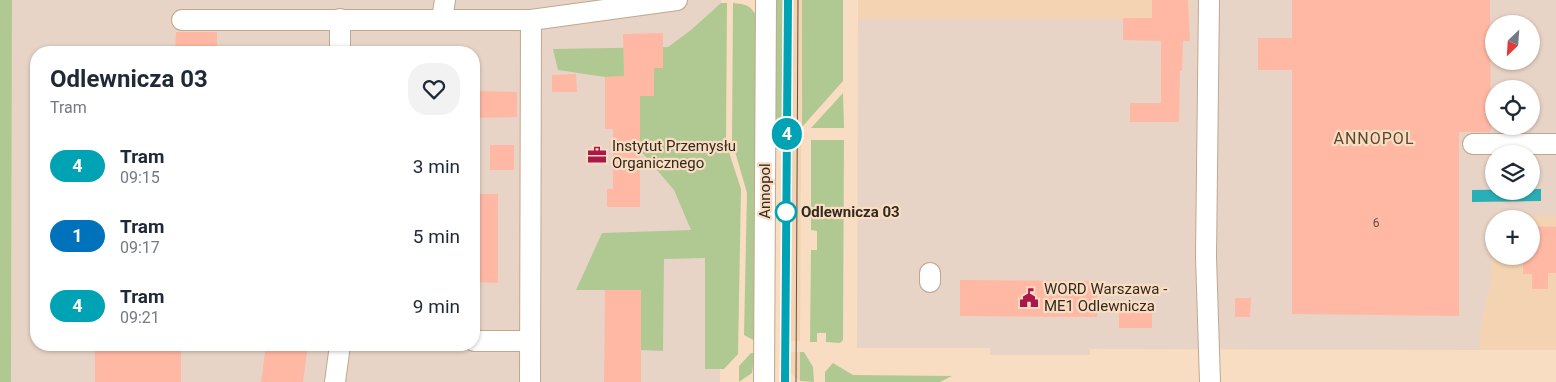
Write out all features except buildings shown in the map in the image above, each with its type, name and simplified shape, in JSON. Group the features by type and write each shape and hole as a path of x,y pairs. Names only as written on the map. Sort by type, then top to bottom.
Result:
{"street":[{"path":"182,20 340,20 444,10 530,20 677,0"},
{"name":"Annopol","path":"764,382 766,0"},
{"path":"1209,0 1206,257 1210,382"},
{"path":"340,20 340,46"},
{"path":"530,20 530,382"},
{"path":"1473,144 1556,144"},
{"path":"480,341 530,341"},
{"path":"335,382 339,351"}],"shaded area":[{"name":"Instytut Przemysłu Organicznego","path":"12,0 721,0 720,382 11,382"},
{"path":"783,0 802,0 800,341 781,341"},
{"path":"858,0 1190,0 1191,19 858,19"},
{"path":"1190,0 1556,0 1556,216 1540,216 1540,210 1485,210 1485,265 1491,265 1491,283 1480,331 1480,350 1090,349 1090,355 990,355 990,348 857,348 858,19 1190,19"},
{"path":"1540,216 1556,216 1556,350 1480,350 1480,331 1491,283 1491,265 1540,265"},
{"path":"781,352 800,352 800,381 781,366"}],"green space":[{"path":"0,0 12,0 11,382 0,382"},
{"path":"777,0 783,0 782,150 774,149"},
{"path":"802,0 843,0 843,81 802,127"},
{"path":"721,3 727,3 726,143 741,189 738,354 724,369 705,369 705,258 664,259 663,351 641,350 641,290 576,290 602,233 691,230 674,190 640,150 640,96 654,95 654,76 605,77 558,70 553,49 668,47 691,30"},
{"path":"733,3 747,6 752,9 756,16 755,341 744,335 747,193 732,141"},
{"path":"843,93 844,128 811,128"},
{"path":"811,140 844,140 843,340 840,343 826,342 826,333 817,333 817,342 810,342 811,250 817,250 817,231 811,230"},
{"path":"800,352 804,352 813,367 814,382 800,381"},
{"path":"751,353 755,353 752,373 739,382 739,366"},
{"path":"833,363 853,375 952,376 940,382 825,382 825,372"}],"water":[{"path":"1540,189 1541,201 1472,202 1472,190 1485,190 1485,200 1540,200"}],"tram line":[{"path":"785,382 788,0"},
{"name":"4","path":"785,382 788,0"},
{"path":"796,382 798,0"}],"place":[{"name":"Instytut Przemysłu Organicznego","path":"597,155"},
{"name":"Odlewnicza 03","path":"786,212"},
{"name":"WORD Warszawa - ME1 Odlewnicza","path":"1029,298"}],"district":[{"name":"ANNOPOL","path":"1374,138"}]}
